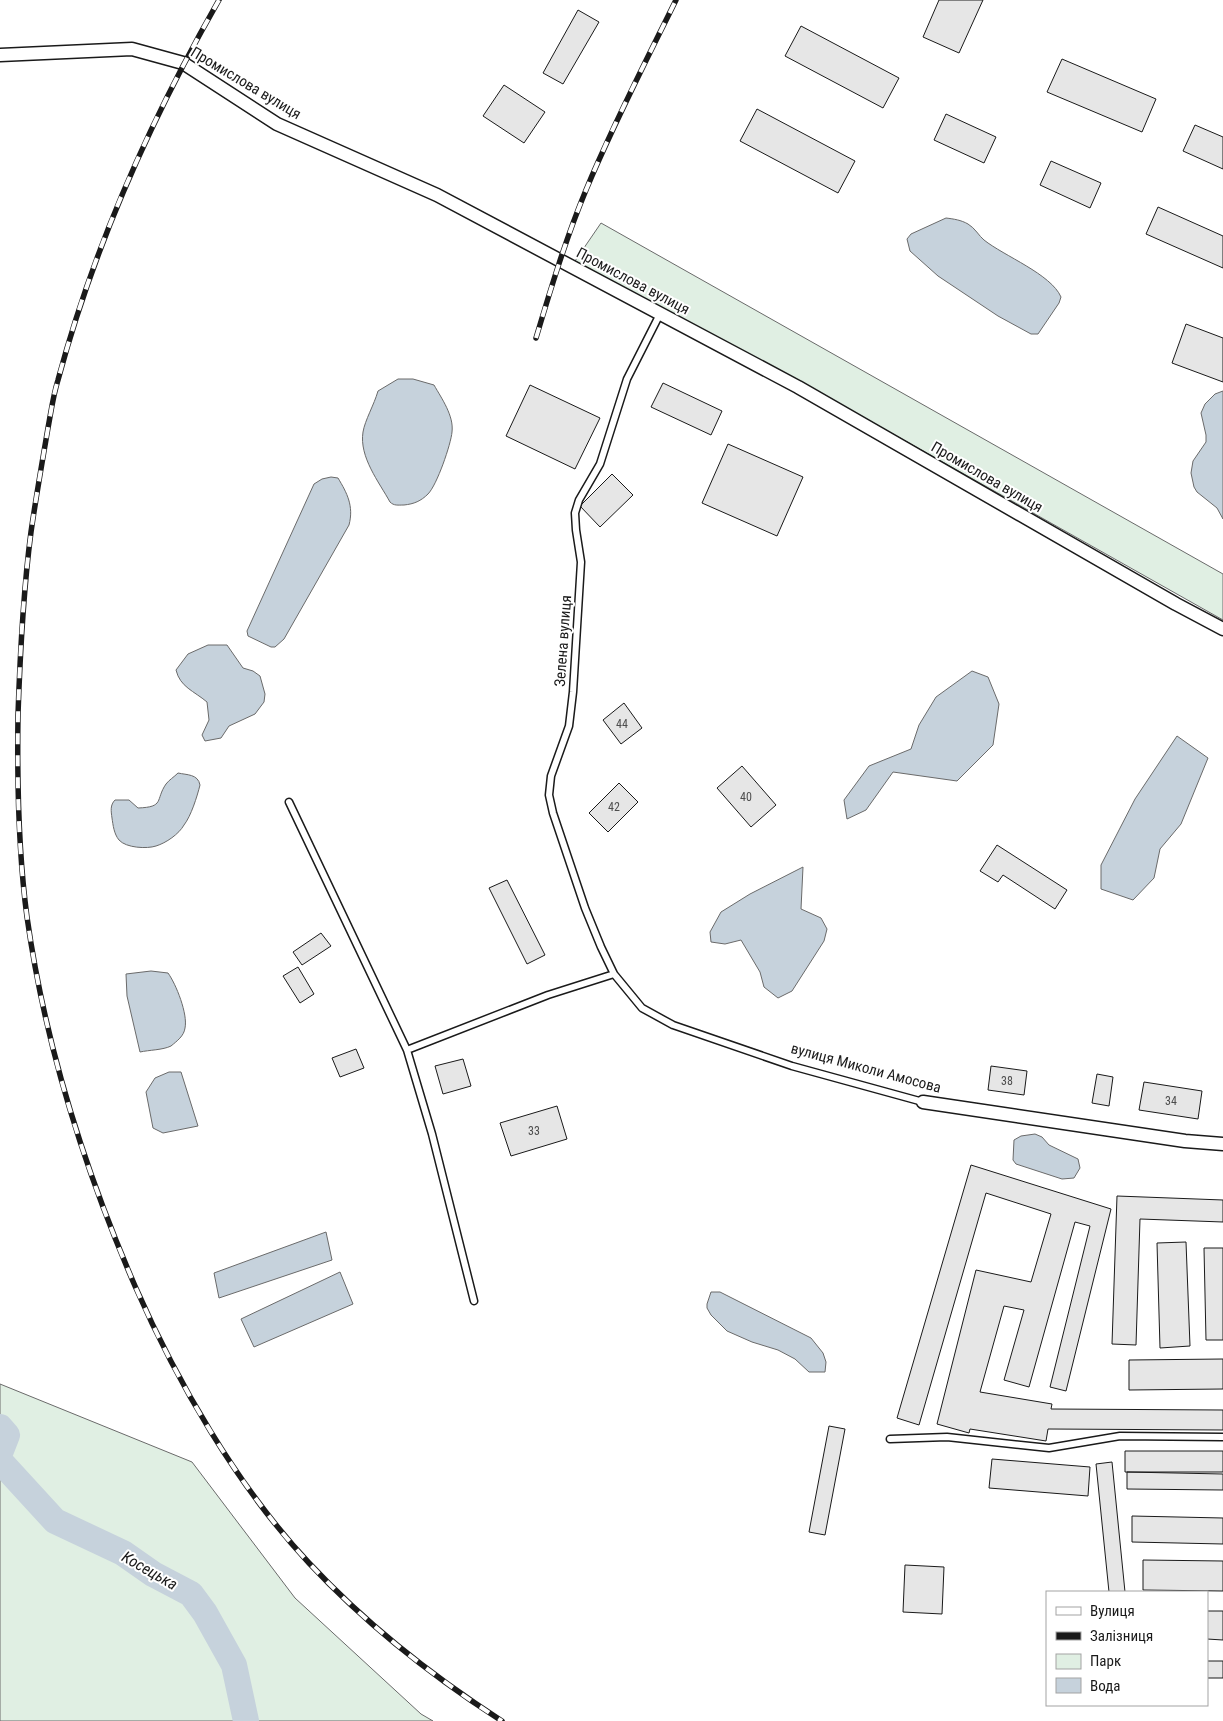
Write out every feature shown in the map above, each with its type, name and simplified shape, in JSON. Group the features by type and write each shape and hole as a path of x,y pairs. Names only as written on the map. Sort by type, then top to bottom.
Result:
{"street":[{"name":"Промислова вулиця","path":"0,55 132,49 183,63 277,124 437,195 798,386 1167,599 1223,628"},
{"name":"вулиця Миколи Амосова","path":"923,1102 1185,1141 1223,1144"}],"lane":[{"name":"Зелена вулиця","path":"614,974 585,908 553,813 549,795 551,776 570,726 581,562 575,513 579,500 600,464 627,379 660,314"},
{"path":"289,802 408,1050 432,1134 474,1301"},
{"path":"408,1050 539,999 614,974"},
{"name":"вулиця Миколи Амосова","path":"614,974 642,1008 673,1024 792,1066 923,1102"},
{"path":"890,1440 947,1437 1049,1448 1120,1436 1223,1437"}],"green space":[{"path":"601,223 1223,574 1223,620 806,385 575,261"},
{"path":"0,1384 192,1462 295,1598 421,1714 433,1721 0,1721"}],"water":[{"path":"946,218 968,224 984,240 1038,273 1056,289 1061,297 1059,303 1038,334 1031,334 998,316 938,276 910,251 907,239 911,234"},
{"path":"398,379 413,379 434,385 447,408 452,426 446,455 432,489 420,500 404,505 395,505 390,502 367,460 363,441 364,427 378,391"},
{"path":"1223,391 1223,519 1217,508 1197,492 1191,473 1193,461 1206,442 1201,413 1205,404 1215,394"},
{"path":"338,478 347,494 351,512 349,525 284,639 275,647 271,647 248,636 247,631 314,484 322,479"},
{"path":"208,645 227,645 243,668 253,671 260,676 265,694 264,702 255,714 229,726 221,738 205,741 202,735 209,720 207,702 184,685 176,670 188,654"},
{"path":"972,671 988,677 999,704 993,745 957,781 893,772 866,810 847,819 844,800 869,766 911,749 919,725 936,697"},
{"path":"1177,736 1208,758 1181,824 1160,849 1154,878 1133,900 1101,889 1101,865 1135,799"},
{"path":"178,773 195,777 200,785 187,821 179,832 164,843 152,847 142,848 122,843 114,829 111,813 113,802 115,800 129,800 138,808 152,806 158,802 166,784"},
{"path":"803,867 801,909 821,918 827,929 824,941 792,991 778,998 764,987 760,972 741,940 725,944 711,942 710,932 721,912 750,894"},
{"path":"151,971 168,973 171,978 183,1007 185,1028 182,1036 171,1046 140,1052 127,996 126,974"},
{"path":"169,1072 181,1072 198,1126 163,1133 153,1128 146,1092 155,1078"},
{"path":"1035,1134 1042,1137 1049,1145 1078,1159 1080,1168 1074,1178 1062,1179 1016,1164 1013,1160 1014,1140 1021,1136"},
{"path":"326,1232 332,1260 219,1298 214,1273"},
{"path":"340,1272 353,1304 254,1347 241,1319"},
{"path":"711,1292 720,1292 811,1338 823,1353 826,1362 825,1372 809,1372 795,1359 778,1350 752,1342 727,1331 711,1315 707,1308"}],"building":[{"path":"939,0 983,0 959,53 923,37"},
{"path":"578,10 599,22 563,84 543,73"},
{"path":"801,26 899,78 883,108 785,56"},
{"path":"1062,59 1156,99 1142,132 1047,92"},
{"path":"504,85 545,112 524,143 483,116"},
{"path":"757,109 855,161 838,193 740,141"},
{"path":"946,114 996,137 984,163 934,140"},
{"path":"1195,125 1223,137 1223,169 1183,151"},
{"path":"1051,161 1101,183 1090,208 1040,185"},
{"path":"1158,207 1223,236 1223,268 1146,234"},
{"path":"1186,324 1223,338 1223,382 1172,363"},
{"path":"663,383 722,411 711,435 651,407"},
{"path":"530,385 600,418 575,469 506,436"},
{"path":"728,444 803,477 777,536 702,503"},
{"path":"612,474 633,495 600,527 580,506"},
{"path":"624,703 642,728 621,744 603,720"},
{"path":"742,766 776,805 751,827 717,788"},
{"path":"619,783 638,802 608,832 589,813"},
{"path":"997,845 1067,890 1055,909 1003,875 998,882 980,871"},
{"path":"507,880 545,955 527,964 489,888"},
{"path":"321,933 331,946 302,965 293,952"},
{"path":"298,967 314,994 300,1003 283,976"},
{"path":"356,1049 364,1068 340,1077 332,1058"},
{"path":"463,1059 471,1086 443,1094 435,1066"},
{"path":"991,1066 1027,1071 1024,1095 988,1090"},
{"path":"1097,1074 1113,1077 1109,1106 1092,1103"},
{"path":"1144,1082 1202,1091 1198,1119 1139,1110"},
{"path":"557,1106 567,1139 511,1156 500,1123"},
{"path":"971,1165 1111,1209 1066,1391 1050,1387 1090,1226 1075,1222 1029,1387 1004,1380 1024,1310 1004,1306 980,1392 1052,1404 1051,1409 1223,1410 1223,1430 1048,1429 1046,1441 970,1429 969,1433 937,1424 976,1270 1031,1282 1051,1214 986,1193 919,1425 897,1418"},
{"path":"1117,1196 1223,1200 1223,1222 1140,1219 1136,1345 1112,1344"},
{"path":"1186,1242 1190,1346 1160,1348 1157,1243"},
{"path":"1204,1248 1223,1248 1223,1340 1206,1340"},
{"path":"1223,1359 1223,1389 1129,1390 1129,1360"},
{"path":"829,1426 845,1429 825,1535 809,1532"},
{"path":"1125,1451 1223,1451 1223,1472 1125,1472"},
{"path":"992,1459 1090,1467 1088,1496 989,1488"},
{"path":"1112,1462 1125,1591 1109,1591 1096,1464"},
{"path":"1127,1472 1223,1474 1223,1490 1127,1489"},
{"path":"1132,1516 1223,1518 1223,1544 1132,1542"},
{"path":"1143,1560 1223,1561 1223,1591 1143,1590"},
{"path":"905,1565 944,1567 942,1614 903,1612"},
{"path":"1208,1611 1223,1611 1223,1640 1208,1639"},
{"path":"1208,1661 1223,1661 1223,1678 1208,1678"}],"waterway":[{"name":"Косецька","path":"0,1427 7,1435 0,1453"},
{"name":"Косецька","path":"0,1461 55,1521 123,1553 153,1574 191,1594 205,1613 234,1665 246,1721"}],"railway":[{"path":"219,0 170,92 126,185 72,330 52,404 28,555 22,624 18,715 18,791 20,841 27,917 44,1012 56,1059 83,1151 99,1197 116,1242 152,1322 170,1359 211,1432 257,1501 309,1563 353,1607 425,1667 502,1721"},
{"path":"536,338 565,245 586,190 618,118 676,0"}]}
